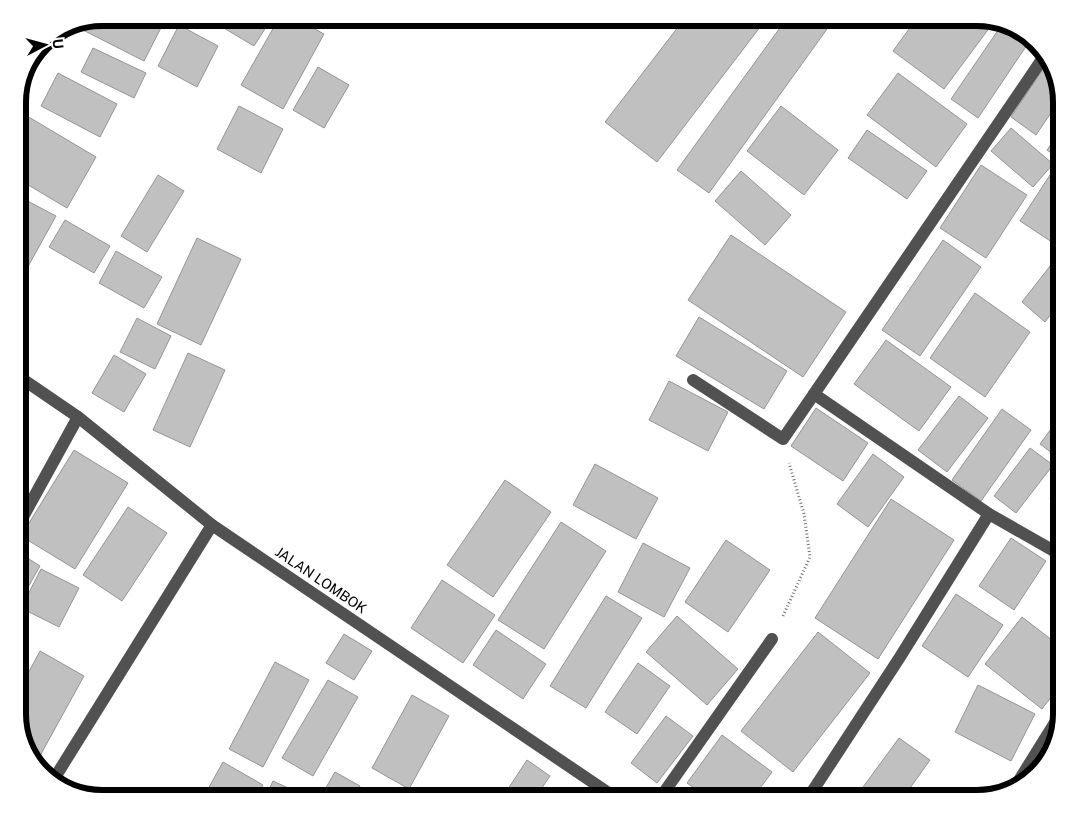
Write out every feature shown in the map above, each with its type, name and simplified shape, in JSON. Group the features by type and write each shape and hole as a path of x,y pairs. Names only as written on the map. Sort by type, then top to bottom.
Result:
{"street":[{"path":"693,380 783,439 1041,61"},
{"name":"JALAN LOMBOK","path":"26,381 78,417 212,525 604,790"},
{"path":"814,394 989,514 1053,550"},
{"path":"26,511 78,417"},
{"path":"813,790 900,657 989,514"},
{"path":"57,775 212,525"},
{"path":"666,790 772,639"},
{"path":"1024,774 1050,731"}],"path":[{"path":"772,639 810,557 804,514 783,439"}],"building":[{"path":"103,26 162,26 144,61 82,29"},
{"path":"178,26 218,46 197,87 158,66"},
{"path":"220,26 267,26 254,46"},
{"path":"274,26 310,26 324,34 283,109 241,85"},
{"path":"679,26 761,26 657,162 605,122"},
{"path":"781,26 829,26 709,193 677,170"},
{"path":"911,26 989,28 944,89 893,51"},
{"path":"999,30 1010,34 1027,45 978,118 951,99"},
{"path":"93,48 146,73 134,98 81,72"},
{"path":"318,67 349,85 324,128 293,110"},
{"path":"1044,67 1049,78 1053,110 1036,135 1011,117"},
{"path":"58,73 117,104 100,137 41,106"},
{"path":"898,73 967,124 936,167 867,115"},
{"path":"239,106 283,129 261,173 217,149"},
{"path":"781,106 838,150 804,195 747,151"},
{"path":"27,116 96,157 67,208 26,184"},
{"path":"1011,128 1053,164 1033,187 991,151"},
{"path":"867,130 927,171 907,199 848,158"},
{"path":"1053,141 1053,154 1047,150"},
{"path":"981,165 1027,195 986,258 940,228"},
{"path":"741,171 791,215 765,245 715,201"},
{"path":"1052,172 1053,173 1053,243 1020,221"},
{"path":"158,175 184,191 147,252 121,236"},
{"path":"26,200 56,216 26,270"},
{"path":"65,220 110,246 94,273 49,247"},
{"path":"731,235 846,312 803,377 688,300"},
{"path":"197,238 241,259 201,345 157,324"},
{"path":"943,240 981,267 920,356 882,330"},
{"path":"116,251 162,277 144,308 99,283"},
{"path":"1053,262 1053,312 1045,322 1022,302"},
{"path":"975,293 1030,332 985,397 930,358"},
{"path":"699,317 787,371 764,409 676,356"},
{"path":"137,318 171,336 155,369 120,352"},
{"path":"886,340 951,387 919,431 854,384"},
{"path":"188,353 225,370 190,447 153,430"},
{"path":"114,355 146,374 124,412 92,393"},
{"path":"669,381 728,412 708,451 649,420"},
{"path":"959,396 988,418 947,472 918,450"},
{"path":"816,408 868,443 843,481 791,446"},
{"path":"1002,409 1031,430 981,501 952,480"},
{"path":"1053,426 1053,454 1040,444"},
{"path":"1030,448 1053,465 1016,513 994,496"},
{"path":"74,450 128,483 75,569 26,539 26,528"},
{"path":"873,454 904,477 868,527 837,504"},
{"path":"595,464 658,498 636,539 573,505"},
{"path":"505,480 551,512 493,597 447,565"},
{"path":"891,499 954,540 878,659 815,618"},
{"path":"128,507 167,533 122,601 83,575"},
{"path":"561,522 606,551 544,649 498,620"},
{"path":"1011,538 1046,561 1014,610 979,586"},
{"path":"726,540 770,570 728,632 685,602"},
{"path":"643,543 690,568 664,617 618,592"},
{"path":"26,557 40,566 26,591"},
{"path":"41,569 79,588 59,627 26,610 26,598"},
{"path":"442,580 495,615 463,663 411,628"},
{"path":"956,594 1003,625 968,677 922,646"},
{"path":"606,596 642,618 586,708 550,686"},
{"path":"677,616 738,669 707,705 646,652"},
{"path":"1022,617 1053,641 1053,695 1042,709 985,664"},
{"path":"496,630 546,664 523,699 473,665"},
{"path":"818,632 870,673 793,772 741,731"},
{"path":"344,634 372,651 354,680 326,663"},
{"path":"40,651 84,676 40,756 34,747 26,718 26,677"},
{"path":"275,662 309,680 263,767 229,749"},
{"path":"638,663 670,686 637,734 605,712"},
{"path":"328,680 358,697 313,776 282,758"},
{"path":"978,685 1035,714 1011,761 955,732"},
{"path":"412,695 449,716 409,789 372,768"},
{"path":"666,716 693,736 657,783 631,763"},
{"path":"722,735 772,772 759,790 697,790 687,783"},
{"path":"899,738 930,760 909,790 861,790"},
{"path":"527,760 550,776 540,790 507,790"},
{"path":"223,762 263,785 260,790 207,790"},
{"path":"335,772 360,786 358,790 325,790"},
{"path":"273,781 293,790 269,790"}]}
